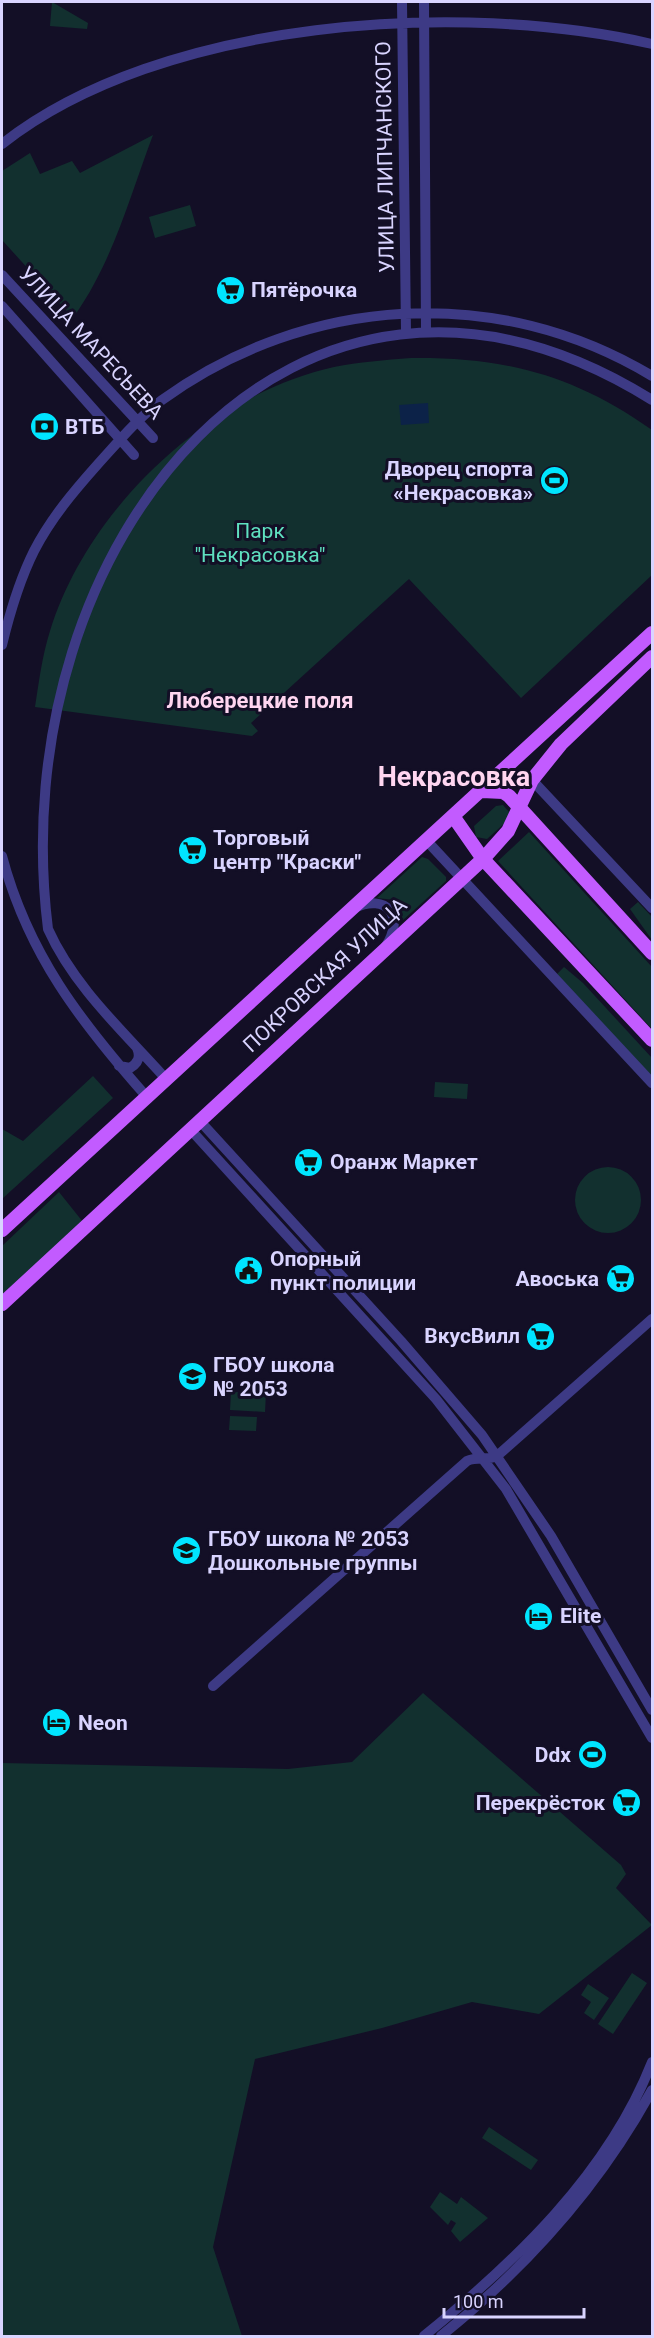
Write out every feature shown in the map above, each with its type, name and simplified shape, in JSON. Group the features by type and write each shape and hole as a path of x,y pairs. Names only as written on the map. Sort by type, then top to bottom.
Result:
{"main road":[{"name":"ПОКРОВСКАЯ УЛИЦА","path":"2,1230 652,633"},
{"name":"ПОКРОВСКАЯ УЛИЦА","path":"2,1304 483,859 508,831 532,780 561,744 652,657"},
{"path":"482,791 503,792 510,796 652,953"},
{"path":"453,816 483,859 652,1040"}],"street":[{"path":"388,10 402,5 428,6"},
{"name":"УЛИЦА ЛИПЧАНСКОГО","path":"402,5 406,333"},
{"name":"УЛИЦА ЛИПЧАНСКОГО","path":"426,332 428,6"},
{"path":"504,12 579,24 652,44"},
{"path":"2,144 61,105 126,72 234,37 294,21"},
{"name":"УЛИЦА МАРЕСЬЕВА","path":"2,275 138,422 147,443"},
{"name":"УЛИЦА МАРЕСЬЕВА","path":"2,306 121,438 147,443"},
{"path":"2,645 16,591 35,550 63,504 121,438 162,400 223,363 279,337 322,323 406,313 426,312 495,319 524,325 594,347 652,376"},
{"path":"320,346 406,333 459,334 529,347 579,362 617,378 652,400"},
{"path":"278,361 299,353"},
{"path":"124,465 147,443"},
{"path":"91,472 100,468 107,472"},
{"path":"482,791 510,778 532,780 652,908"},
{"path":"426,840 652,1083"},
{"path":"2,856 11,890 32,939 58,987 146,1096"},
{"path":"36,897 61,955 88,992 166,1079"},
{"path":"346,912 358,906 372,904 390,909 395,926 382,951"},
{"path":"120,1066 130,1068 136,1064 139,1053 136,1045"},
{"path":"194,1124 401,1341 497,1456 551,1536 652,1710"},
{"path":"194,1124 436,1399 506,1489 540,1542 652,1738"},
{"path":"213,1686 467,1461 497,1456 652,1319"},
{"path":"424,2337 498,2273 550,2220 596,2161 626,2116 652,2062"},
{"path":"441,2337 510,2277 551,2234 606,2166 652,2090"}],"green space":[{"path":"52,2 88,23 87,29 50,26"},
{"path":"153,135 100,273 75,315 71,316 2,240 2,171 30,153 40,174 72,161 80,173"},
{"path":"190,205 196,226 155,238 149,217"},
{"name":"Парк \"Некрасовка\"","path":"411,358 477,361 538,373 595,395 652,430 652,575 521,698 409,579 251,723 258,731 252,736 35,707 47,640 68,585 93,542 123,501 159,463 199,430 242,403 287,381 334,367"},
{"path":"503,805 509,812 507,821 487,839 476,837 474,826 496,806"},
{"path":"529,832 652,967 652,1029 498,861"},
{"path":"422,857 428,859 446,877 446,881 401,922 401,912 394,900 377,898"},
{"path":"638,902 652,917 652,940 630,909"},
{"path":"564,967 583,983 652,1058 652,1077 557,974"},
{"path":"93,1076 113,1098 2,1199 2,1129 23,1141"},
{"path":"435,1082 468,1084 467,1099 434,1097"},
{"path":"608,1167 621,1170 631,1177 638,1187 641,1200 638,1213 631,1223 621,1230 608,1233 595,1230 585,1223 578,1213 575,1200 578,1187 585,1177 595,1170"},
{"path":"59,1192 83,1222 2,1296 2,1246"},
{"path":"231,1392 266,1393 265,1412 230,1410"},
{"path":"230,1416 257,1417 256,1431 229,1430"},
{"path":"423,1693 621,1865 626,1874 616,1888 652,1925 539,2014 472,2002 382,2028 255,2059 213,2247 242,2336 2,2336 2,1763 288,1769 352,1762"},
{"path":"632,1973 647,1983 613,2034 598,2024"},
{"path":"588,1984 609,1998 594,2020 584,2013 591,2002 581,1995"},
{"path":"489,2127 538,2160 531,2170 482,2138"},
{"path":"440,2192 457,2204 461,2197 488,2218 460,2242 451,2231 456,2223 451,2220 448,2225 430,2207"}],"water":[{"path":"428,403 429,423 401,425 399,405"}],"place":[{"name":"Пятёрочка","path":"230,290"},
{"name":"ВТБ","path":"44,427"},
{"name":"Дворец спорта «Некрасовка»","path":"554,481"},
{"name":"Торговый центр \"Краски\"","path":"192,850"},
{"name":"Оранж Маркет","path":"309,1162"},
{"name":"Опорный пункт полиции","path":"249,1271"},
{"name":"Авоська","path":"620,1279"},
{"name":"ВкусВилл","path":"541,1336"},
{"name":"ГБОУ школа № 2053","path":"192,1377"},
{"name":"ГБОУ школа № 2053 Дошкольные группы","path":"187,1551"},
{"name":"Elite","path":"539,1616"},
{"name":"Neon","path":"57,1723"},
{"name":"Ddx","path":"592,1755"},
{"name":"Перекрёсток","path":"626,1803"}],"district":[{"name":"Люберецкие поля","path":"260,700"},
{"name":"Некрасовка","path":"454,777"}]}
